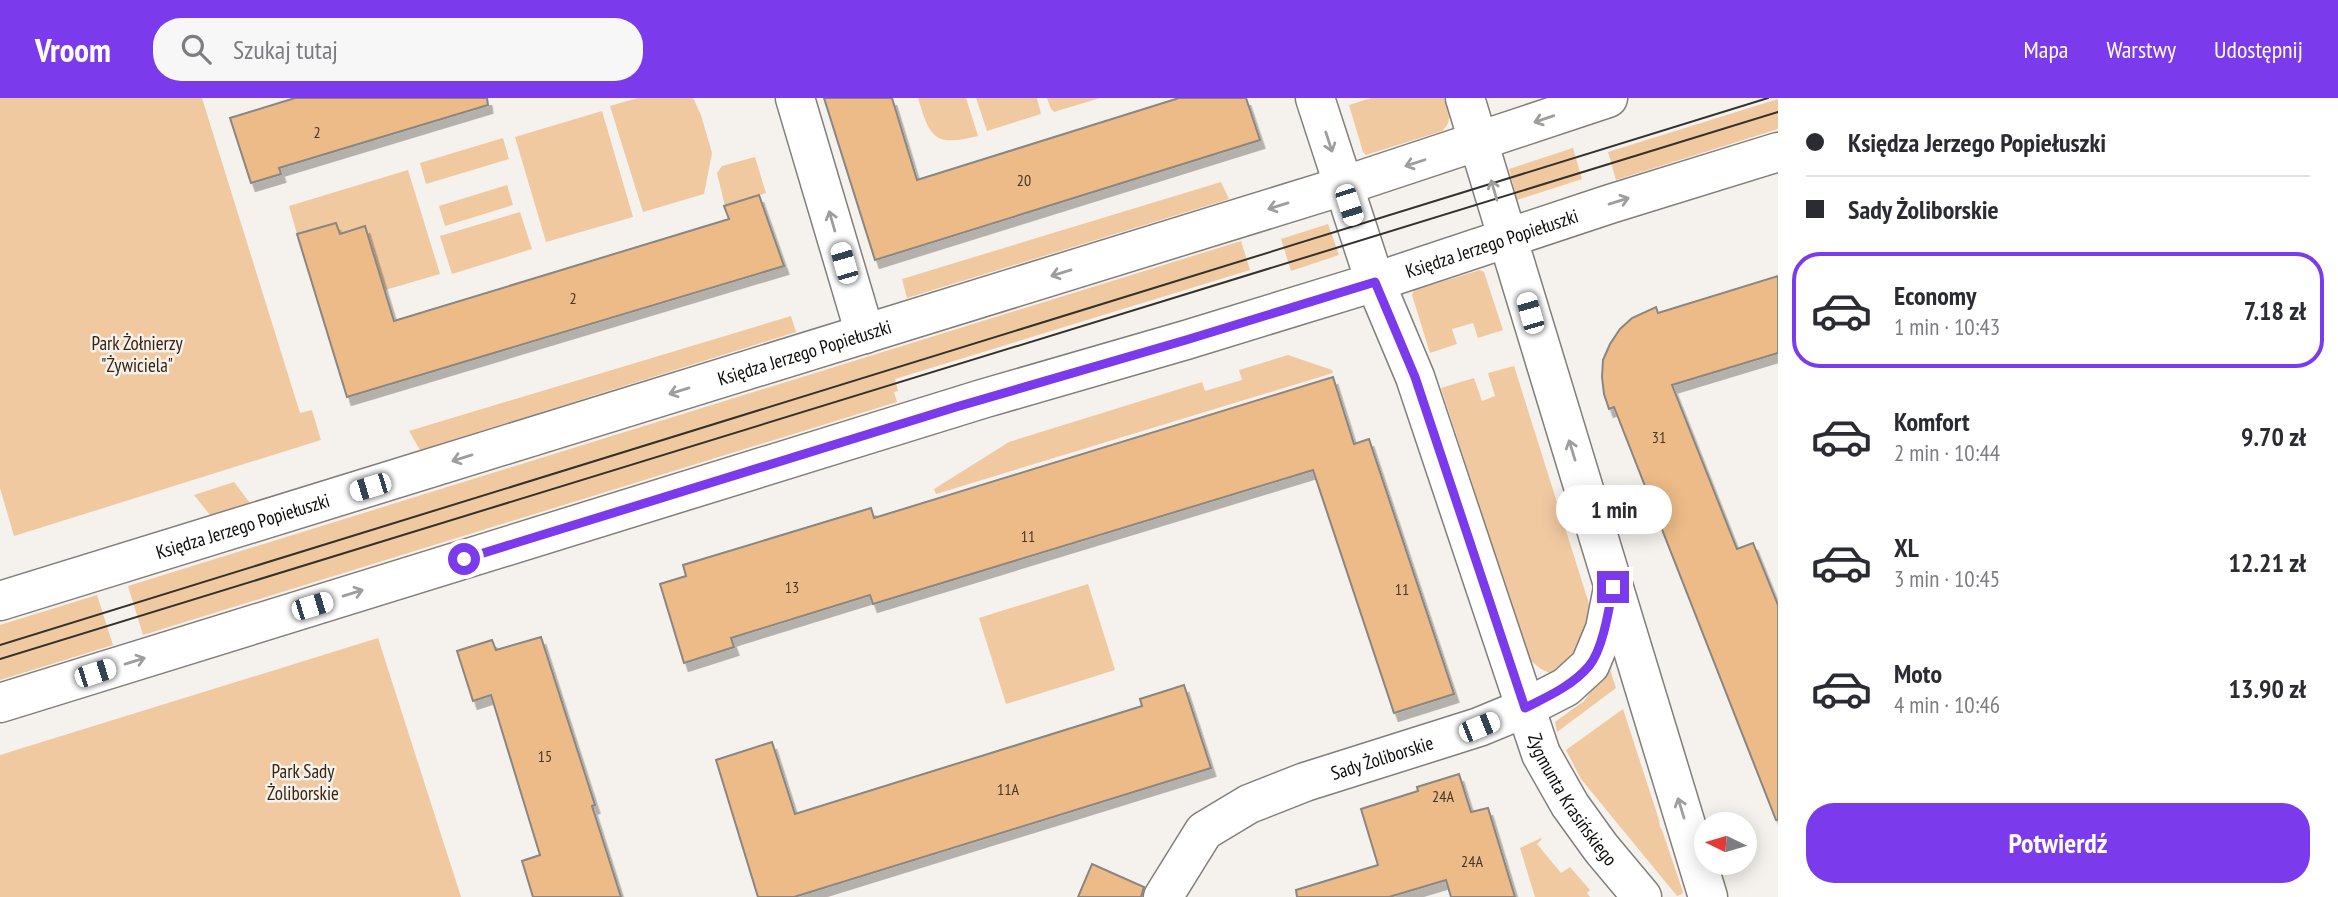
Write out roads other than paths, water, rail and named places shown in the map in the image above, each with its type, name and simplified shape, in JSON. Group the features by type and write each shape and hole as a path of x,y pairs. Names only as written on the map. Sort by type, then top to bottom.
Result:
{"main road":[{"path":"795,98 865,334"},
{"name":"Zygmunta Krasińskiego","path":"1314,98 1375,282 1415,377 1541,754 1570,804 1601,848 1642,897"},
{"path":"1465,98 1708,897"},
{"name":"Księdza Jerzego Popiełuszki","path":"0,601 1343,186 1608,98"},
{"name":"Księdza Jerzego Popiełuszki","path":"0,703 955,407 1375,282 1778,152"},
{"name":"Sady Żoliborskie","path":"1163,897 1204,831 1250,804 1305,782 1479,727 1566,687 1590,665 1605,629 1613,587"}],"tram line":[{"path":"0,645 1768,98"},
{"path":"0,659 1778,112"}],"park label":[{"name":"Park Żołnierzy \"Żywiciela\"","path":"137,354"},
{"name":"Park Sady Żoliborskie","path":"303,782"}]}
